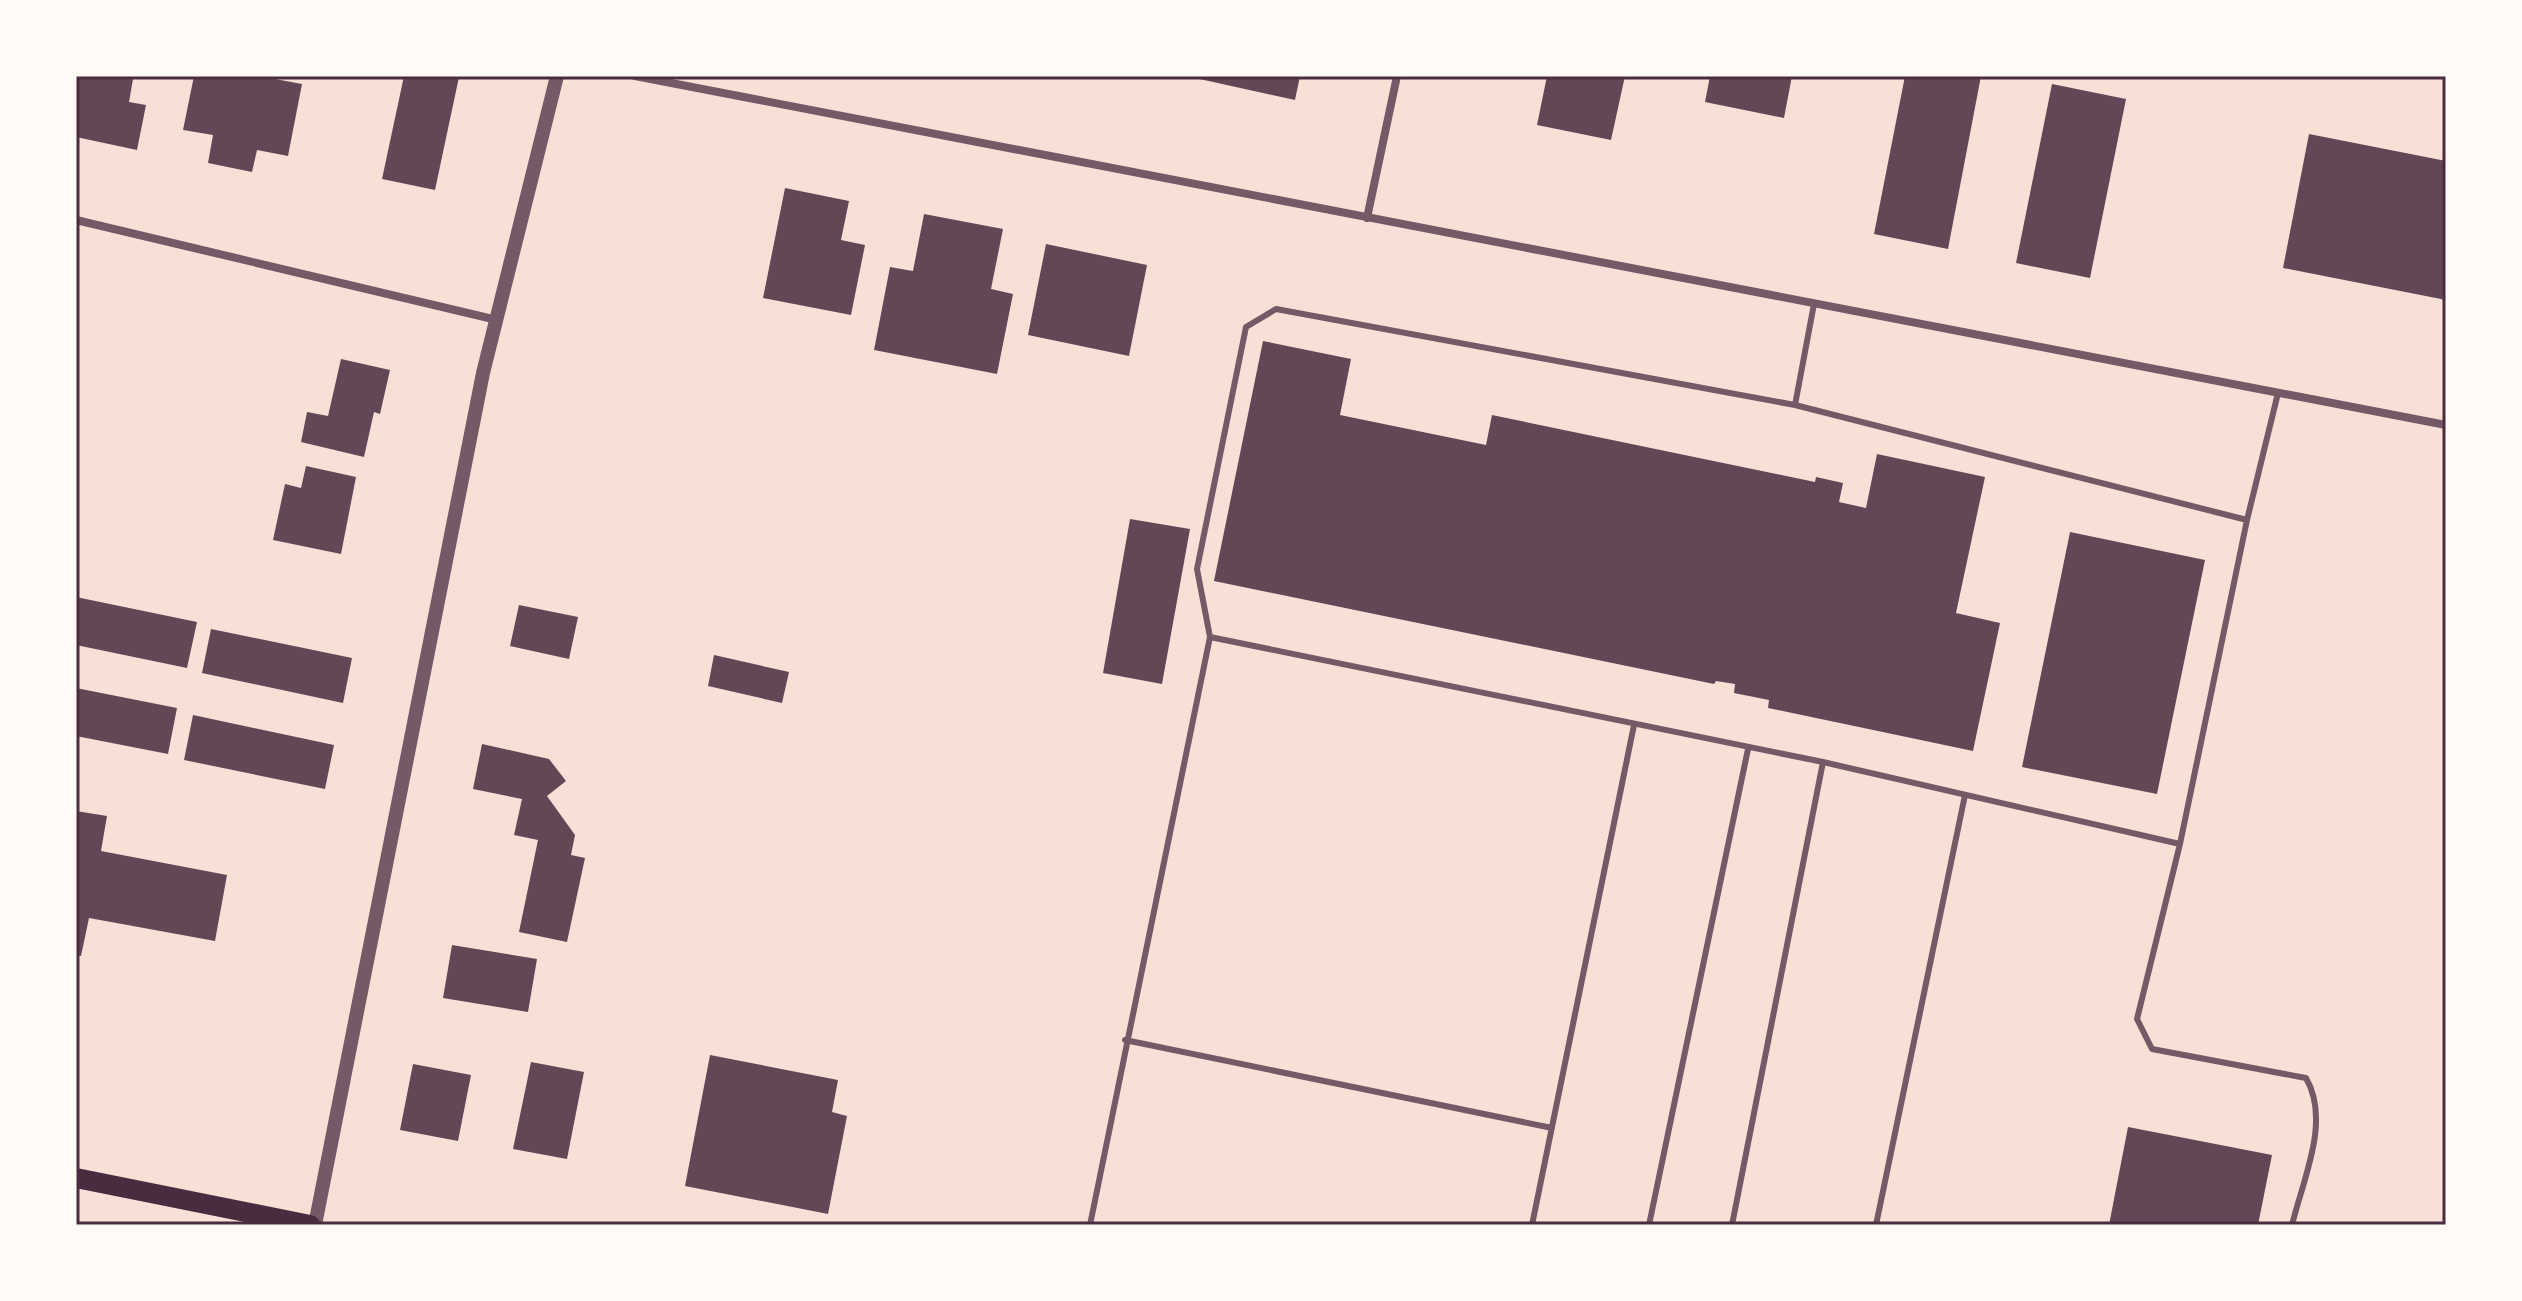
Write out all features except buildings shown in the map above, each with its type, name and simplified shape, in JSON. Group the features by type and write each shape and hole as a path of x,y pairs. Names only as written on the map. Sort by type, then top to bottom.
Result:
{"main road":[{"path":"76,1178 313,1225"}],"street":[{"path":"313,1225 497,320 557,76"},
{"path":"635,76 2446,425"},
{"path":"1367,218 1397,76"},
{"path":"76,220 497,320"}],"lane":[{"path":"1795,405 1814,304"},
{"path":"1090,1225 1125,1040 1210,637 1197,569 1246,327 1276,309 1795,405 2247,520"},
{"path":"2278,393 2247,520 2180,844 2137,1019 2152,1049 2306,1078 2315,1093 2318,1119 2292,1225"},
{"path":"1210,637 1823,762 2180,844"},
{"path":"1532,1225 1634,725"},
{"path":"1649,1225 1748,749"},
{"path":"1732,1225 1823,762"},
{"path":"1876,1225 1965,795"},
{"path":"1125,1040 1552,1128"}]}
